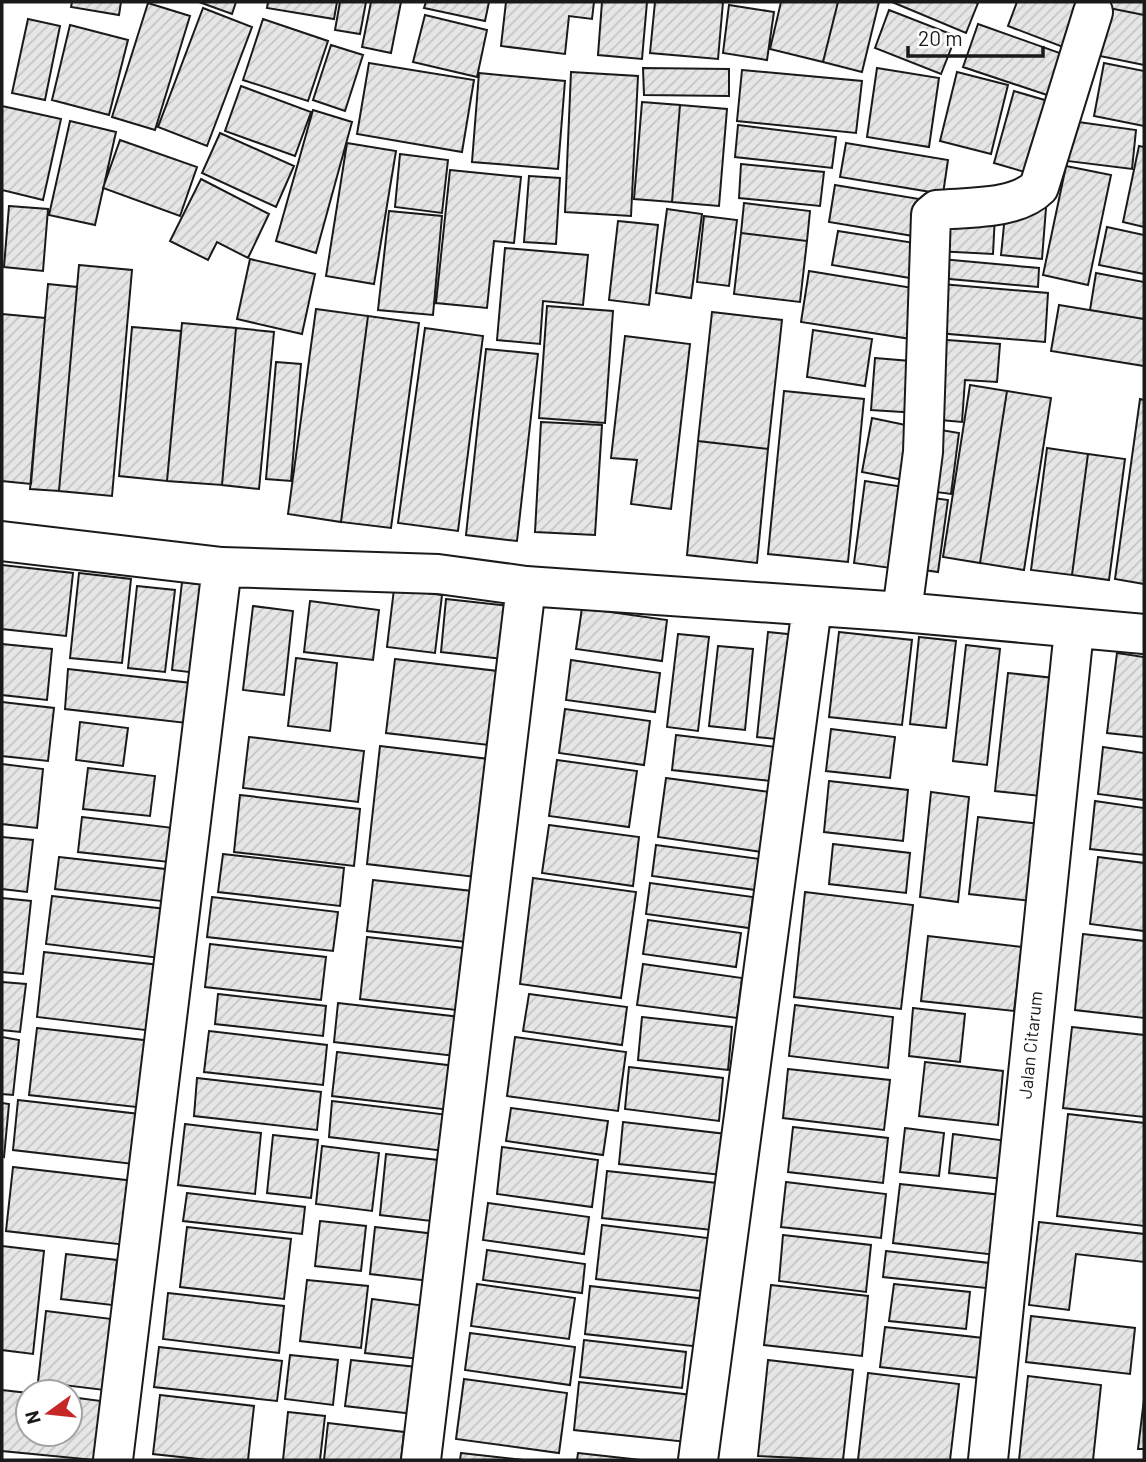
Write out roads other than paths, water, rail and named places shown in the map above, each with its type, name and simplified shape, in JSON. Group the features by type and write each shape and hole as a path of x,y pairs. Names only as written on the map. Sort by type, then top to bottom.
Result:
{"street":[{"path":"902,612 923,452 930,215 937,210 1012,202 1032,194 1039,187 1093,12"},
{"path":"2,541 222,567 438,574 526,586 902,612 1074,630 1144,634"},
{"path":"113,1460 222,567"},
{"path":"421,1460 526,586"},
{"path":"698,1460 812,607"},
{"name":"Jalan Citarum","path":"988,1460 1074,630"}]}
